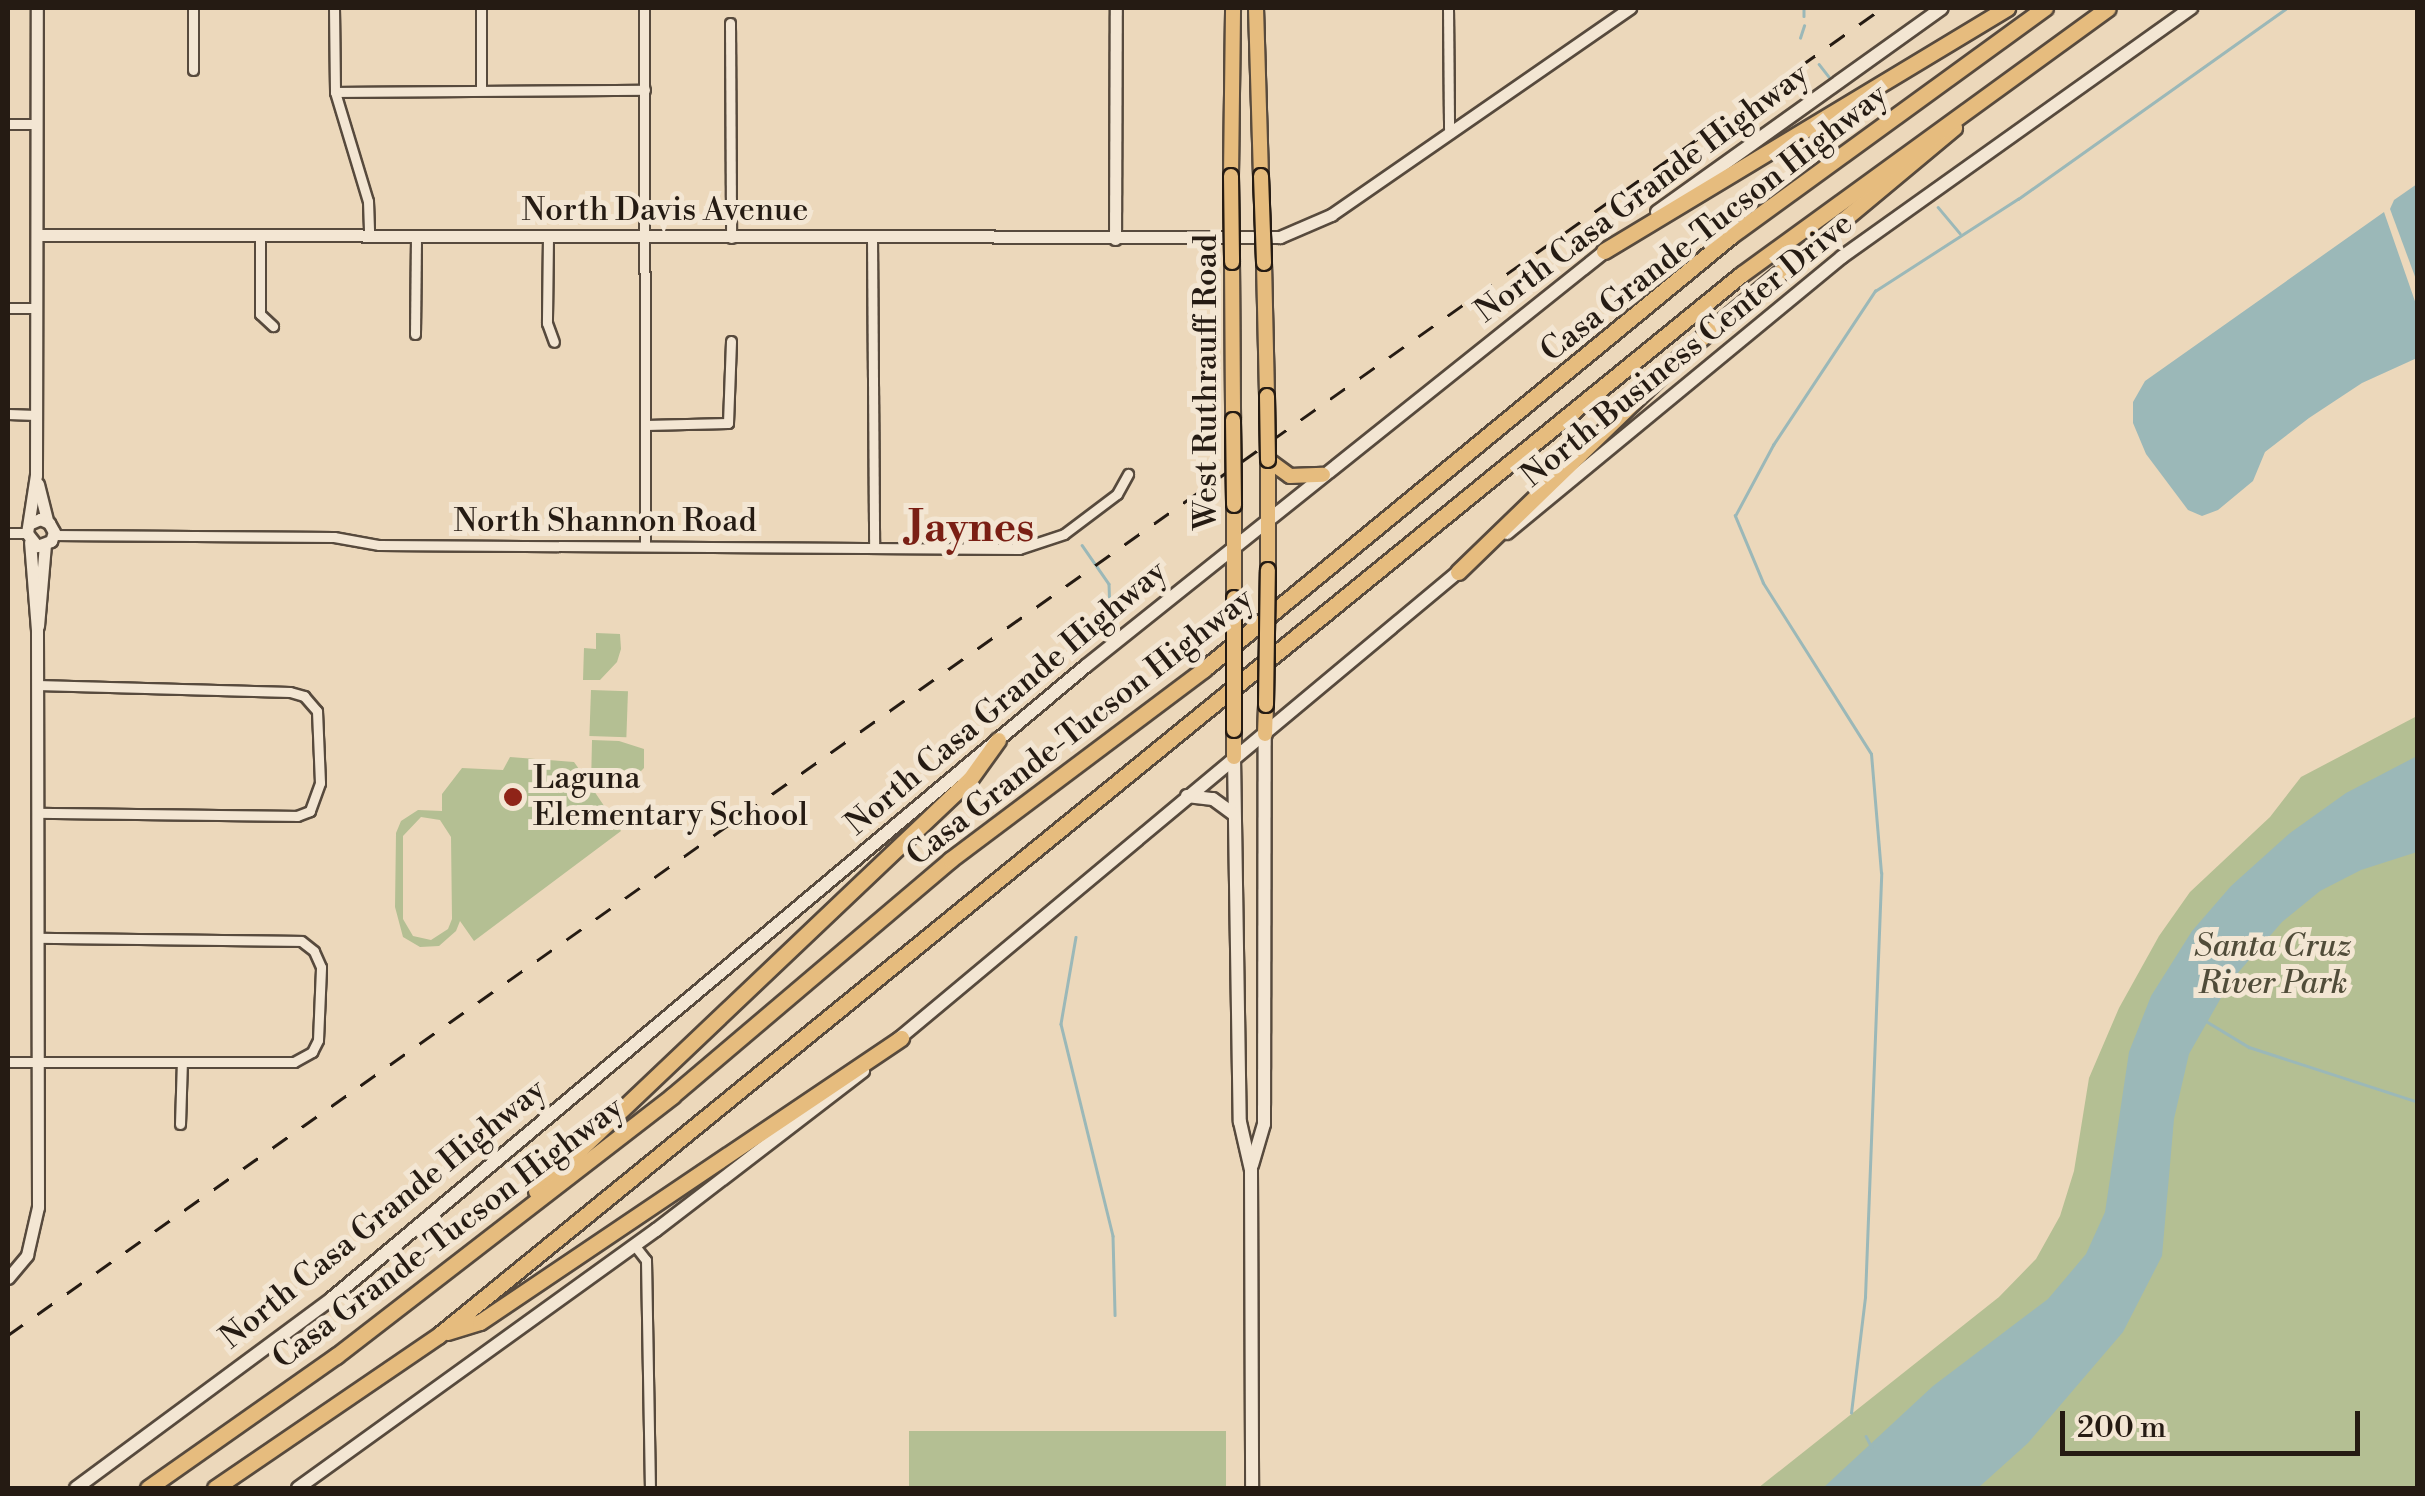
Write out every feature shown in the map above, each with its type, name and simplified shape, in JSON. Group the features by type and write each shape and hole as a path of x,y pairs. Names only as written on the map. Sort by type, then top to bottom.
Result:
{"highway":[{"path":"1604,252 2007,8"},
{"name":"Casa Grande-Tucson Highway","path":"148,1488 336,1356 672,1096 950,860 1204,669 1732,235 2045,8"},
{"name":"Casa Grande-Tucson Highway","path":"214,1488 439,1334 1742,274 2108,8"},
{"path":"1458,572 1686,351 2041,55"},
{"path":"498,1230 970,779 998,740"},
{"path":"439,1334 480,1322 901,1038"}],"main road":[{"name":"West Ruthrauff Road","path":"1234,8 1234,757"},
{"name":"West Ruthrauff Road","path":"1256,8 1271,467 1265,734"},
{"name":"North Casa Grande Highway","path":"76,1488 332,1299 644,1034 1322,475 1604,252 1942,8"},
{"name":"North Business Center Drive","path":"1234,757 1842,257 2191,8"},
{"path":"1271,467 1290,476 1322,475"},
{"path":"1251,1170 1264,1124 1265,734"},
{"path":"298,1488 635,1246 826,1102 1234,757"},
{"path":"1234,757 1240,1122 1251,1170 1253,1488"},
{"path":"1185,796 1214,799 1234,814"}],"street":[{"path":"8,1278 26,1255 34,1234 38,1060 37,630 29,532 36,475 37,8"},
{"path":"193,8 193,70"},
{"path":"334,8 335,92 368,201 370,237"},
{"path":"481,8 481,90"},
{"path":"644,8 645,544"},
{"path":"1115,240 1116,8"},
{"path":"1448,8 1449,134"},
{"path":"1449,134 1630,8"},
{"path":"730,23 731,238"},
{"path":"335,92 645,90"},
{"path":"8,124 36,124"},
{"name":"North Davis Avenue","path":"37,234 1115,240 1292,234 1331,215 1449,134"},
{"path":"260,236 260,314 272,326"},
{"path":"415,334 416,237"},
{"path":"548,237 547,323 554,342"},
{"path":"872,238 874,547"},
{"path":"8,308 37,308"},
{"path":"646,425 728,423 731,341"},
{"path":"8,414 36,414"},
{"name":"North Shannon Road","path":"49,540 334,537 379,545 1020,548 1044,544 1064,534 1117,494 1128,474"},
{"path":"36,475 49,540 37,630"},
{"path":"29,532 46,520"},
{"path":"8,533 29,532 49,540"},
{"path":"37,685 290,692 304,696 317,711 320,783 310,811 297,816 38,813"},
{"path":"8,1062 294,1062 308,1056 320,1026 321,967 314,951 289,938 38,938"},
{"path":"180,1124 182,1062"},
{"path":"635,1246 646,1260 650,1488"}],"green space":[{"path":"596,633 620,634 621,649 617,662 600,680 583,680 584,648 596,649"},
{"path":"591,690 628,691 626,737 589,736"},
{"name":"Santa Cruz River Park","path":"2417,716 2417,1488 1758,1488 1999,1297 2036,1259 2060,1216 2074,1171 2089,1078 2119,1008 2159,936 2190,892 2270,817 2301,777"},
{"path":"592,740 619,741 644,749 644,768 637,775 603,790 592,788 621,831 474,941 460,921 456,931 439,946 420,947 403,937 395,907 396,833 401,821 418,810 442,811 442,794 462,768 503,770 510,757 574,762 591,786","holes":["421,817 440,820 451,837 452,919 448,929 431,940 413,936 403,919 403,836"]},
{"path":"909,1431 1226,1431 1226,1488 909,1488"}],"water":[{"path":"2417,184 2417,282 2390,209 2394,200"},
{"path":"2384,212 2417,307 2417,358 2362,383 2309,418 2265,452 2253,481 2218,510 2202,516 2188,510 2146,454 2133,423 2133,402 2145,381"},
{"path":"2417,756 2417,852 2361,870 2320,891 2282,922 2230,982 2189,1054 2174,1119 2162,1256 2123,1332 2028,1443 1978,1488 1823,1488 1933,1386 2048,1299 2086,1254 2105,1212 2129,1052 2151,996 2192,931 2231,886 2290,833 2346,793"}],"waterway":[{"path":"1804,8 1804,16"},
{"path":"1851,1413 1865,1297 1881,873 1871,754 1763,583 1735,516 1773,445 1875,291 2018,199 2287,8"},
{"path":"1800,38 1804,26"},
{"path":"1819,64 1829,77"},
{"path":"1938,207 1960,233"},
{"path":"1082,545 1109,584 1110,618"},
{"path":"1076,937 1061,1024 1113,1236 1115,1315"},
{"path":"2206,1021 2249,1047 2418,1102"},
{"path":"1866,1436 1872,1448"}],"railway":[{"path":"8,1335 1882,8"}],"place":[{"name":"Laguna Elementary School","path":"513,797"}],"district":[{"name":"Jaynes","path":"971,529"}]}
